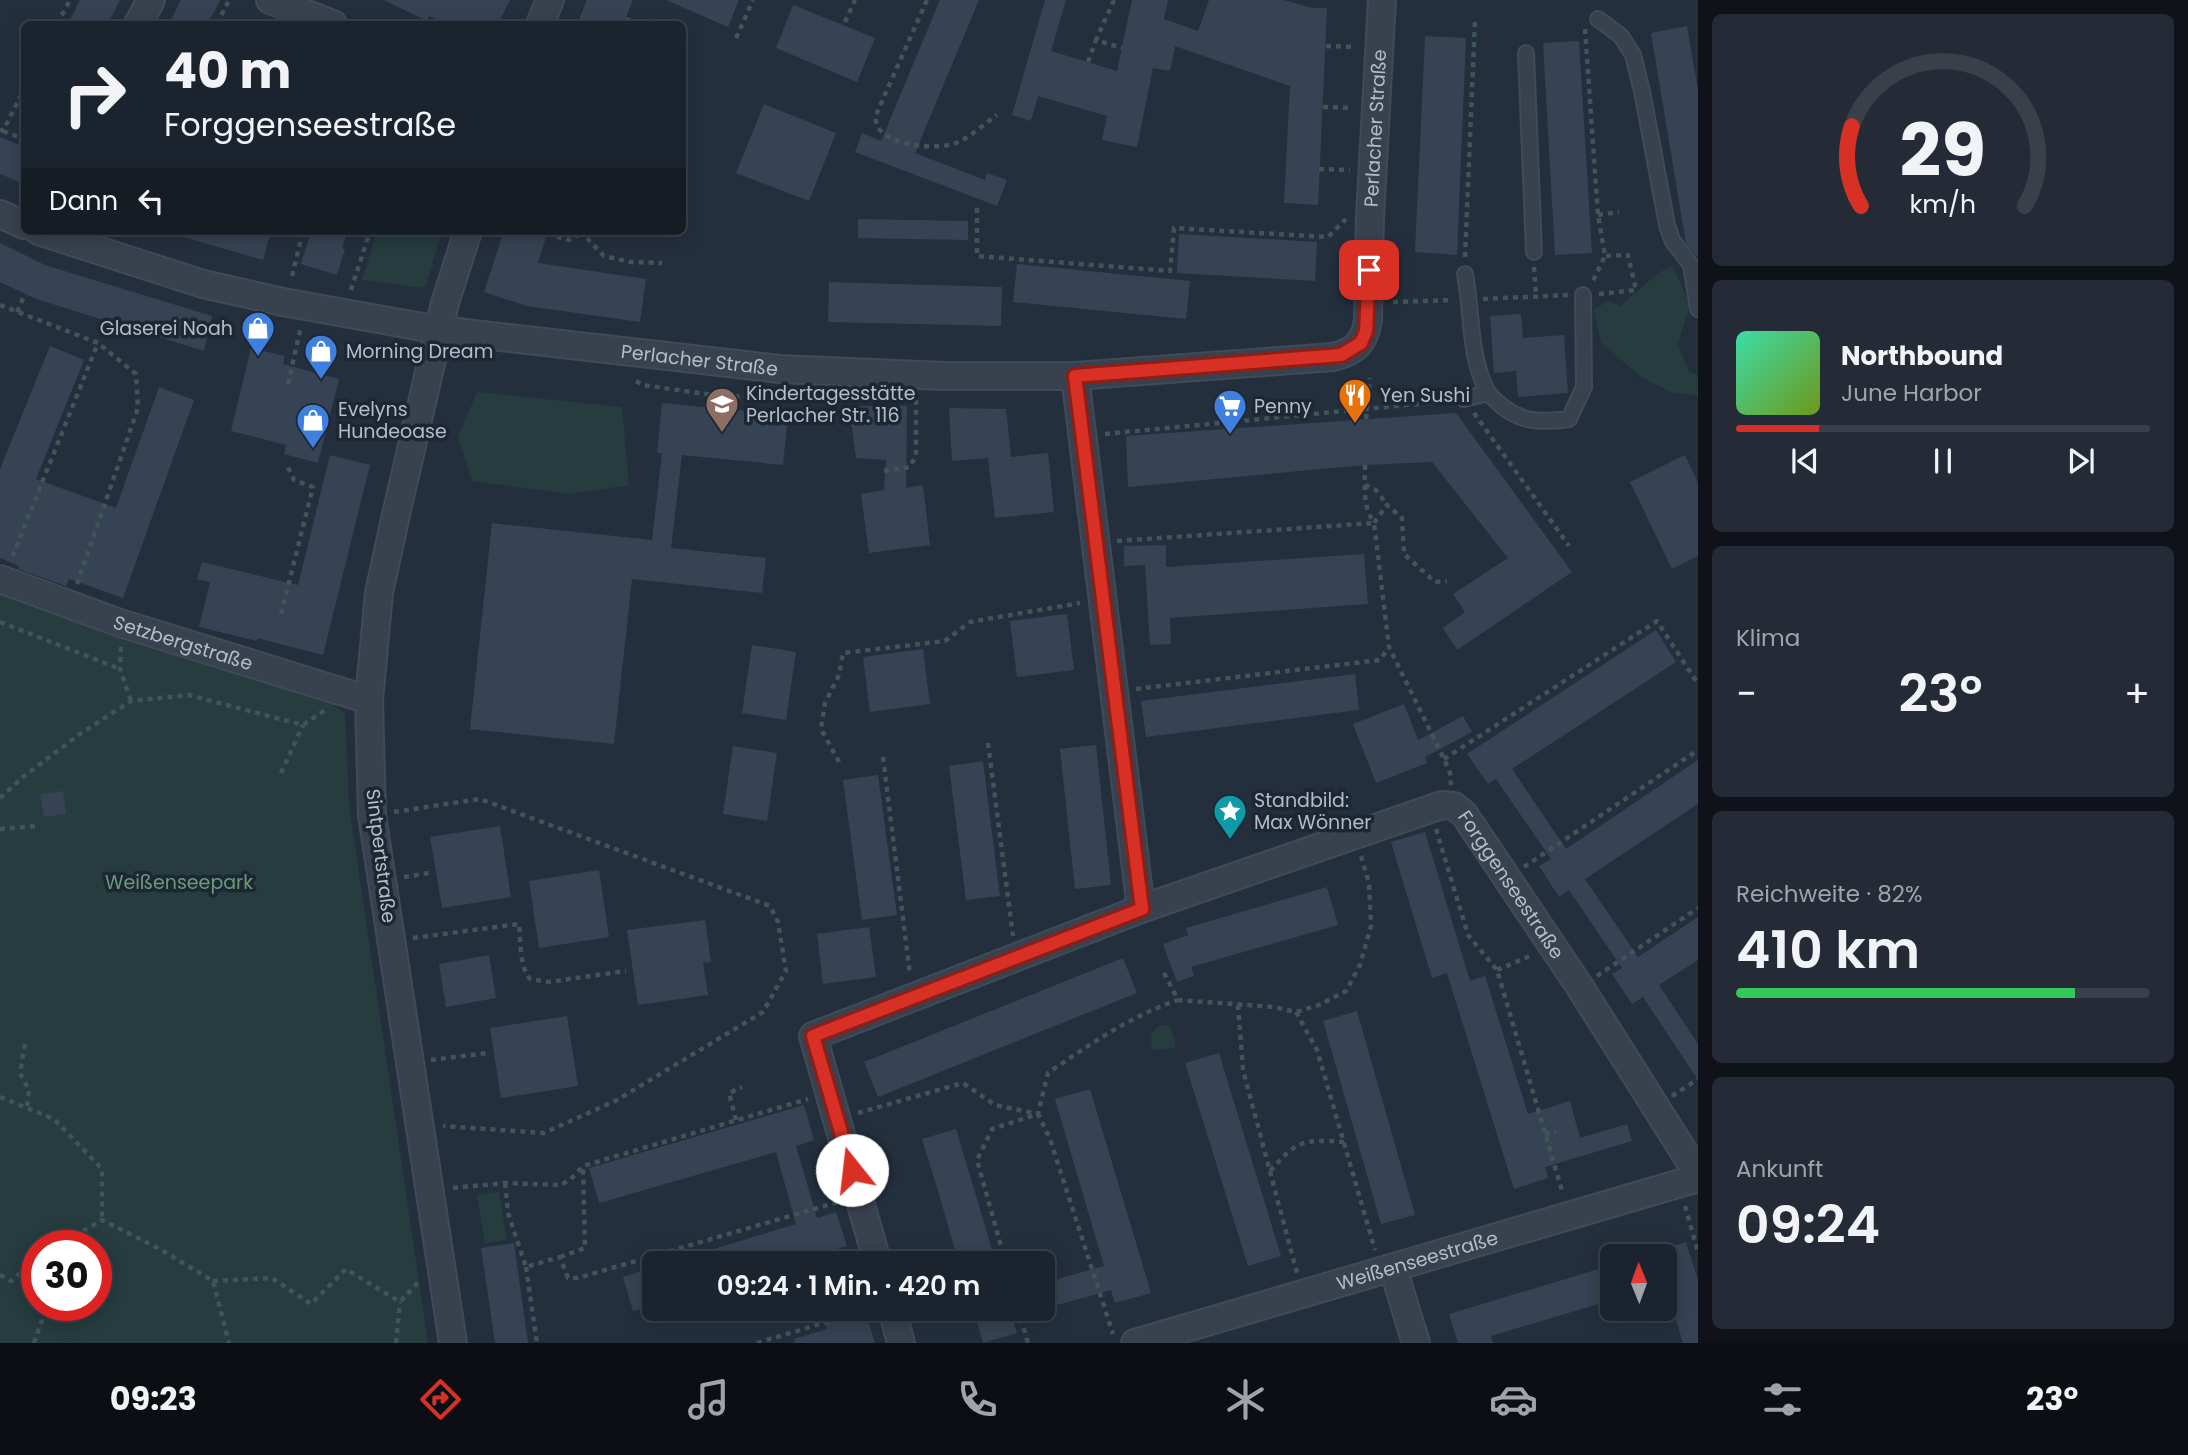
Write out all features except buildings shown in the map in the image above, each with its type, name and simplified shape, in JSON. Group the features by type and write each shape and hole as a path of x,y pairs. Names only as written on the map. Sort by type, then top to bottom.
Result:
{"street":[{"path":"140,21 151,0"},
{"path":"271,0 325,21"},
{"path":"541,21 550,0"},
{"name":"Perlacher Straße","path":"50,235 203,284 344,313 439,330 791,370 943,376 1075,376 1333,357 1348,353 1361,343 1367,326 1382,0"},
{"path":"0,214 21,224"},
{"name":"Sintpertstraße","path":"453,1343 372,815 369,700 379,593 439,330 467,235"},
{"path":"1075,376 1142,909"},
{"name":"Setzbergstraße","path":"1,580 120,623 369,700"},
{"name":"Forggenseestraße","path":"874,1251 813,1036 1142,909 1441,807 1464,814 1580,987 1691,1178"},
{"name":"Weißenseestraße","path":"1135,1343 1691,1178"},
{"path":"1387,1269 1416,1343"},
{"path":"895,1321 901,1343"}],"lane":[{"path":"1591,20 1620,36 1633,55 1667,225 1672,240 1691,265 1698,309"},
{"path":"1527,53 1534,253"},
{"path":"1465,274 1470,299 1473,351 1479,376 1500,407 1517,418 1543,423 1569,419 1584,387 1583,295"},
{"path":"1464,399 1488,393"}],"path":[{"path":"59,21 70,0"},
{"path":"218,21 229,0"},
{"path":"736,38 753,0"},
{"path":"845,22 855,0"},
{"path":"927,0 875,117 877,124 882,132 902,141 933,147 960,141 997,115"},
{"path":"1088,62 1114,0"},
{"path":"654,21 657,16"},
{"path":"625,19 631,21"},
{"path":"1465,274 1475,20"},
{"path":"1583,295 1594,281 1605,256 1598,215 1591,20"},
{"path":"1096,40 1122,48"},
{"path":"1326,46 1357,47"},
{"path":"21,95 2,130 21,138"},
{"path":"1322,107 1354,108"},
{"path":"1320,169 1352,170"},
{"path":"977,208 977,256 1170,271 1174,228 1328,237 1350,215 1370,217"},
{"path":"1598,215 1619,212"},
{"path":"292,276 302,235"},
{"path":"344,313 369,235"},
{"path":"551,235 569,240 576,235"},
{"path":"584,235 604,256 639,263 662,262"},
{"path":"1534,253 1536,295"},
{"path":"1394,302 1583,295 1636,290 1628,254 1605,256"},
{"path":"17,312 25,294"},
{"path":"0,305 97,343 136,374 138,408 70,604"},
{"path":"288,384 306,306"},
{"path":"1,580 97,343"},
{"path":"1366,419 1370,377"},
{"path":"635,381 643,386 713,394 760,397 773,393"},
{"path":"677,390 678,382"},
{"path":"713,394 714,385"},
{"path":"1115,433 1464,399 1569,547"},
{"path":"884,471 910,467 916,455 916,400"},
{"path":"281,614 313,486 293,480 286,463"},
{"path":"1365,465 1364,498 1374,523 1389,647 1450,773 1441,807 1468,935 1497,970 1569,1216"},
{"path":"1365,485 1376,490 1387,505 1402,518 1404,554 1435,582 1447,581"},
{"path":"1374,523 1387,505"},
{"path":"1096,543 1374,523"},
{"path":"839,762 821,729 825,703 839,676 843,653 945,641 970,622 1103,599"},
{"path":"1444,759 1657,621 1698,684"},
{"path":"0,622 120,669"},
{"path":"121,640 120,669 131,701"},
{"path":"1114,691 1380,660 1389,647"},
{"path":"0,798 80,734 131,701 190,695 303,725"},
{"path":"281,773 303,725 335,703 369,700"},
{"path":"988,743 1015,958"},
{"path":"1506,879 1698,750"},
{"path":"883,757 913,997"},
{"path":"372,815 480,799 771,906 778,922 786,971 764,1012 617,1100 544,1133 419,1124"},
{"path":"0,829 38,825"},
{"path":"1115,1343 1050,1139 1038,1114 1048,1073 1150,1009 1178,1000 1274,1007 1296,1012 1319,1005 1346,991 1360,965 1371,926 1370,883 1355,835"},
{"path":"1580,987 1698,908"},
{"path":"391,940 519,924 526,974 530,979 548,982 626,971"},
{"path":"1497,970 1553,947"},
{"path":"1164,973 1178,1000"},
{"path":"1238,1004 1242,1070 1302,1294"},
{"path":"1296,1012 1317,1051 1344,1142 1387,1269"},
{"path":"25,1044 20,1073 29,1090 27,1108"},
{"path":"410,1062 487,1053"},
{"path":"837,1119 963,1083 995,1105 1038,1114"},
{"path":"736,1120 729,1093 742,1087"},
{"path":"429,1190 505,1183 561,1185 583,1166 829,1092"},
{"path":"0,1097 54,1119 102,1168 102,1220"},
{"path":"1002,1251 977,1160 992,1129 1038,1114"},
{"path":"1545,1134 1556,1131"},
{"path":"1270,1172 1291,1147 1315,1140 1344,1142"},
{"path":"526,1267 585,1248 583,1166"},
{"path":"1691,1178 1698,1252"},
{"path":"505,1183 508,1213 526,1267 537,1343"},
{"path":"560,1257 568,1278 578,1278 859,1196"},
{"path":"85,1230 102,1220"},
{"path":"102,1220 158,1248 214,1281 272,1278 311,1304 346,1269 401,1302"},
{"path":"396,1343 401,1302 440,1258"},
{"path":"0,1275 12,1281 21,1273"},
{"path":"214,1281 229,1343"},
{"path":"34,1343 42,1321"},
{"path":"757,1343 831,1321"},
{"path":"1022,1321 1028,1343"}],"green space":[{"path":"376,235 441,235 425,288 362,280"},
{"path":"1672,265 1690,304 1678,344 1689,372 1698,375 1698,396 1670,392 1641,377 1601,343 1594,309 1609,301 1620,306 1657,274"},
{"path":"477,392 622,407 629,485 571,494 472,481 458,437"},
{"name":"Weißenseepark","path":"0,588 327,701 345,713 349,805 428,1343 0,1343"},
{"path":"1163,1025 1170,1027 1175,1048 1153,1050 1152,1034"},
{"path":"499,1192 507,1240 485,1243 477,1195"}],"place":[{"name":"Glaserei Noah","path":"258,358"},
{"name":"Morning Dream","path":"321,381"},
{"name":"Yen Sushi","path":"1355,425"},
{"name":"Kindertagesstätte Perlacher Str. 116","path":"722,434"},
{"name":"Penny","path":"1230,436"},
{"name":"Evelyns Hundeoase","path":"313,450"},
{"name":"Standbild: Max Wönner","path":"1230,841"}],"route":[{"path":"852,1170 813,1036 1142,909 1075,376 1333,357 1348,353 1361,343 1366,331 1369,270"}]}
